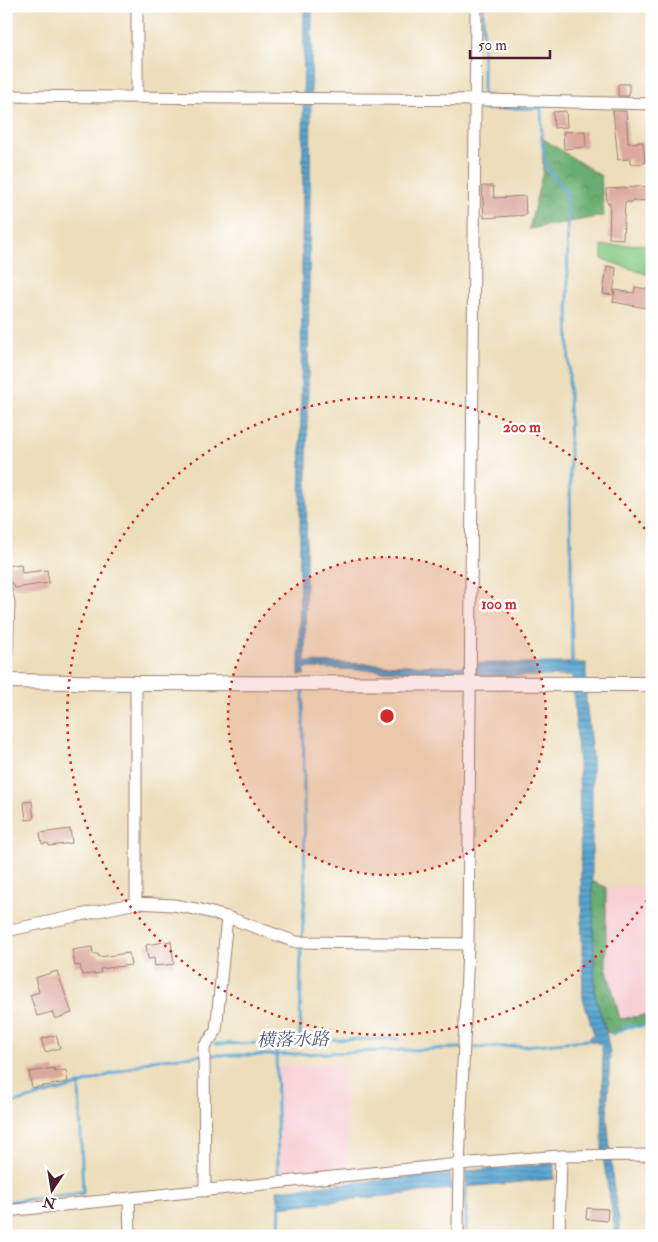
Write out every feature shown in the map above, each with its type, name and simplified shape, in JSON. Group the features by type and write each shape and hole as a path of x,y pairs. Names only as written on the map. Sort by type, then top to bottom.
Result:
{"street":[{"path":"137,6 137,97"},
{"path":"458,1236 458,1164 466,1038 468,944 476,6"},
{"path":"6,96 487,100 652,104"},
{"path":"6,590 8,603 6,682 652,684"},
{"path":"136,683 136,903"},
{"path":"6,931 136,903 173,905 227,917 301,943 468,944"},
{"path":"206,1191 204,1047 216,1031 227,917"},
{"path":"6,1211 458,1164 561,1156 652,1155"},
{"path":"559,1236 561,1156"},
{"path":"129,1198 130,1236"}],"shaded area":[{"path":"652,885 652,1014 620,1019 606,966 606,887"},
{"path":"345,1062 349,1170 278,1175 276,1066"}],"green space":[{"path":"542,138 601,176 604,216 529,229 543,171"},
{"path":"652,244 652,276 602,259 602,246"},
{"path":"592,881 606,887 606,966 620,1019 652,1014 652,1025 628,1027 613,1034 606,1032 595,995"}],"water":[{"path":"304,6 312,6 305,662 474,667 474,663 586,663 586,700 592,756 592,881 595,995 610,1053 607,1116 613,1182 621,1236 616,1236 602,1151 603,1056 601,1044 587,1040 594,1034 583,998 579,765 572,676 474,676 474,673 305,668 304,675 299,675"},
{"path":"554,1163 554,1179 466,1187 466,1171"},
{"path":"450,1173 452,1189 279,1207 277,1190"}],"building":[{"path":"618,84 629,84 629,96 618,96"},
{"path":"566,111 567,127 554,128 553,112"},
{"path":"613,111 626,111 628,143 643,142 645,163 630,164 630,159 618,160"},
{"path":"585,131 586,147 564,149 563,132"},
{"path":"482,186 493,186 494,198 525,196 526,215 484,218"},
{"path":"652,186 652,201 632,200 632,202 625,202 623,239 609,238 610,203 607,203 606,189"},
{"path":"607,266 616,268 613,295 603,294"},
{"path":"635,287 652,290 652,309 613,302 615,290 634,293"},
{"path":"21,564 22,573 47,570 49,583 15,588 6,575 6,566"},
{"path":"32,801 34,819 26,820 24,802"},
{"path":"70,829 72,843 49,846 48,843 42,844 40,833"},
{"path":"171,941 174,964 155,966 154,958 148,959 146,945"},
{"path":"92,947 93,954 98,954 99,957 129,953 131,965 100,969 101,973 82,975 80,965 75,966 72,950"},
{"path":"57,971 72,1013 55,1019 52,1012 37,1016 30,995 39,992 35,978"},
{"path":"56,1035 60,1048 45,1052 41,1039"},
{"path":"54,1068 55,1072 66,1070 68,1082 32,1088 29,1072"},
{"path":"587,1208 608,1209 607,1221 586,1219"}],"waterway":[{"path":"483,6 483,109 541,108 542,138 546,166 567,194 572,663"},
{"path":"278,1175 276,1043 300,1040 301,952 305,894 303,690"},
{"name":"横落水路","path":"613,1034 628,1027 652,1025"},
{"path":"300,1040 399,1039"},
{"name":"横落水路","path":"467,1048 525,1046 587,1040"},
{"path":"215,1044 276,1043"},
{"name":"横落水路","path":"207,1055 275,1055 461,1048"},
{"name":"横落水路","path":"6,1105 79,1085 152,1060 201,1055"},
{"path":"6,1202 83,1193 79,1085"},
{"path":"466,1236 466,1187 468,1184"},
{"path":"279,1236 280,1204"}]}
